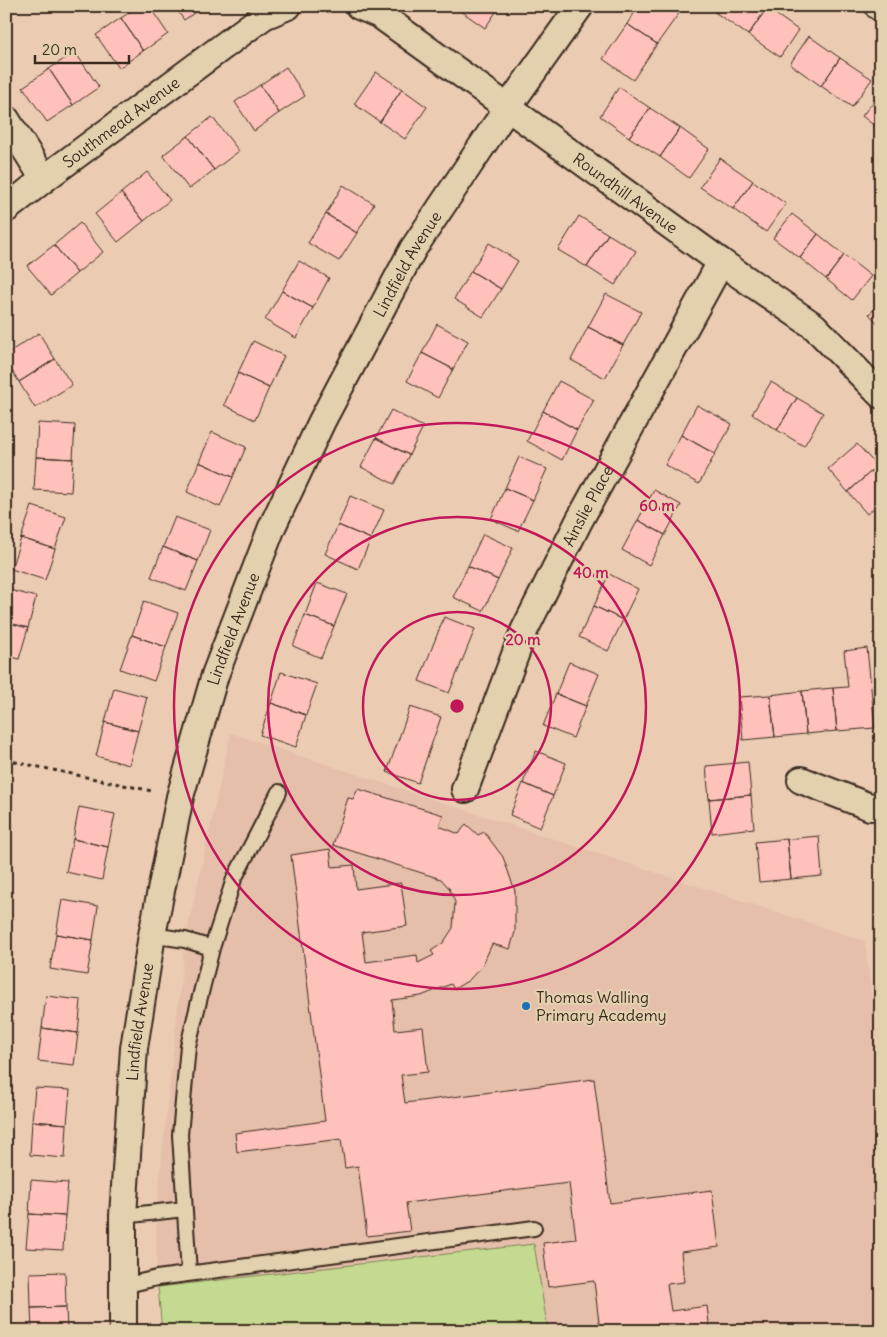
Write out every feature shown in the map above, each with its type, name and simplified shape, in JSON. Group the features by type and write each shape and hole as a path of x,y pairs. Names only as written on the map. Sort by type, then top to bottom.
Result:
{"street":[{"name":"Southmead Avenue","path":"6,209 264,16 288,6"},
{"name":"Roundhill Avenue","path":"359,6 380,15 721,262 814,326 881,395"},
{"name":"Lindfield Avenue","path":"124,1331 123,1216 134,1048 152,935 180,797 214,675 272,527 322,422 413,249 508,107 580,6"},
{"path":"6,119 44,179"},
{"name":"Ainslie Place","path":"464,789 524,631 580,521 721,262"},
{"path":"801,780 870,808 881,806"}],"lane":[{"path":"189,1274 180,1135 188,1046 212,948 234,879 280,792"},
{"path":"152,935 185,940 212,948"},
{"path":"123,1216 184,1209"},
{"path":"123,1286 157,1278 534,1228"}],"path":[{"path":"6,760 180,797"}],"shaded area":[{"name":"Thomas Walling Primary Academy","path":"231,733 865,941 881,1071 881,1331 162,1331 157,1278 156,1212 185,940"}],"green space":[{"path":"534,1244 548,1331 162,1331 158,1287"}],"building":[{"path":"139,6 149,6 168,34 143,51 121,18"},
{"path":"174,6 204,6 184,20"},
{"path":"453,6 464,6 461,11"},
{"path":"464,6 500,6 485,28 461,11"},
{"path":"639,6 678,6 682,9 657,44 627,24"},
{"path":"706,6 721,6 716,13"},
{"path":"721,6 763,6 767,8 748,35 716,13"},
{"path":"767,8 798,30 780,57 748,35"},
{"path":"121,18 143,51 119,68 96,35"},
{"path":"627,24 657,44 633,80 603,59"},
{"path":"809,36 840,58 821,86 790,64"},
{"path":"75,52 99,87 73,105 49,69"},
{"path":"840,58 872,79 852,107 821,86"},
{"path":"286,67 305,96 279,113 260,85"},
{"path":"49,69 73,105 47,122 23,87"},
{"path":"376,72 402,89 380,122 354,104"},
{"path":"260,85 279,113 254,131 235,102"},
{"path":"619,87 650,108 629,137 600,116"},
{"path":"402,89 427,107 405,139 380,122"},
{"path":"881,92 881,131 862,116"},
{"path":"650,108 680,128 660,157 629,137"},
{"path":"212,117 239,151 214,170 188,136"},
{"path":"680,128 709,149 689,178 660,157"},
{"path":"188,136 214,170 189,189 163,155"},
{"path":"720,158 753,181 733,209 700,187"},
{"path":"147,172 170,200 144,221 121,193"},
{"path":"753,181 786,204 766,232 733,209"},
{"path":"343,185 374,204 357,233 326,214"},
{"path":"121,193 144,221 118,242 95,214"},
{"path":"326,214 357,233 339,261 308,243"},
{"path":"792,214 818,234 800,258 773,238"},
{"path":"579,216 608,234 587,267 558,250"},
{"path":"80,223 103,252 77,273 54,245"},
{"path":"608,234 636,251 615,285 587,267"},
{"path":"818,234 844,255 826,279 800,258"},
{"path":"489,243 518,261 501,289 471,271"},
{"path":"54,245 77,273 51,295 27,266"},
{"path":"844,255 871,276 852,300 826,279"},
{"path":"299,261 329,278 313,308 282,291"},
{"path":"471,271 501,289 483,317 454,299"},
{"path":"282,291 313,308 296,338 265,320"},
{"path":"606,294 641,312 623,345 588,327"},
{"path":"881,303 881,327 869,314"},
{"path":"437,324 468,341 453,369 422,353"},
{"path":"588,327 623,345 605,378 571,360"},
{"path":"39,333 55,359 19,382 6,361 6,354"},
{"path":"253,341 284,356 269,388 238,373"},
{"path":"422,353 453,369 438,398 407,381"},
{"path":"55,359 72,385 35,408 19,382"},
{"path":"238,373 269,388 255,420 224,405"},
{"path":"559,381 594,400 577,430 543,411"},
{"path":"771,382 797,398 777,430 752,414"},
{"path":"797,398 823,413 804,446 777,430"},
{"path":"697,405 732,424 715,454 681,435"},
{"path":"391,410 423,427 409,455 376,438"},
{"path":"543,411 577,430 562,460 527,441"},
{"path":"38,423 75,425 73,459 36,457"},
{"path":"212,432 246,447 233,477 199,462"},
{"path":"681,435 715,454 699,484 665,465"},
{"path":"376,438 409,455 394,484 361,467"},
{"path":"857,444 877,466 848,492 828,469"},
{"path":"36,457 73,459 71,492 34,490"},
{"path":"519,457 547,469 533,500 505,488"},
{"path":"199,462 233,477 220,507 187,492"},
{"path":"877,466 881,470 881,502 867,514 848,492"},
{"path":"505,488 533,500 518,531 491,519"},
{"path":"654,490 681,505 665,535 638,520"},
{"path":"350,496 384,510 371,539 338,525"},
{"path":"32,506 66,517 55,549 21,538"},
{"path":"175,517 210,530 198,561 163,547"},
{"path":"638,520 665,535 649,565 622,550"},
{"path":"338,525 371,539 358,569 325,554"},
{"path":"483,534 513,548 498,580 468,566"},
{"path":"21,538 55,549 45,580 11,569"},
{"path":"163,547 198,561 186,591 151,577"},
{"path":"468,566 498,580 483,611 453,597"},
{"path":"609,574 638,589 623,620 594,606"},
{"path":"317,583 347,594 334,626 305,615"},
{"path":"6,589 36,597 28,628 6,622"},
{"path":"144,601 178,613 166,647 132,635"},
{"path":"594,606 623,620 608,651 579,637"},
{"path":"305,615 334,626 321,658 293,646"},
{"path":"444,617 475,629 449,693 419,681"},
{"path":"6,622 28,628 19,659 6,655"},
{"path":"132,635 166,647 154,681 120,669"},
{"path":"867,648 875,728 837,731 833,688 848,687 844,651"},
{"path":"569,662 599,674 586,706 556,694"},
{"path":"281,672 317,684 306,715 271,703"},
{"path":"6,679 12,680 6,705"},
{"path":"114,688 147,697 138,731 105,722"},
{"path":"833,688 837,731 806,734 802,691"},
{"path":"802,691 806,734 775,737 770,695"},
{"path":"556,694 586,706 573,738 543,726"},
{"path":"770,695 775,737 743,740 739,697"},
{"path":"271,703 306,715 296,747 260,735"},
{"path":"410,707 441,717 418,783 387,772"},
{"path":"105,722 138,731 129,765 96,756"},
{"path":"536,751 566,763 553,796 523,783"},
{"path":"748,762 751,795 709,799 706,766"},
{"path":"523,783 553,796 540,828 510,815"},
{"path":"358,789 443,815 439,826 459,834 466,824 478,835 484,832 503,857 515,891 515,932 510,949 492,944 482,966 469,980 454,989 451,984 421,996 392,1000 395,1030 423,1027 428,1072 401,1075 405,1103 594,1079 610,1203 712,1190 719,1247 681,1252 684,1282 667,1284 671,1311 707,1306 710,1331 600,1331 594,1281 548,1287 543,1243 576,1239 569,1183 406,1203 410,1231 367,1236 358,1166 345,1168 341,1139 237,1152 235,1133 325,1121 291,855 330,849 332,867 354,865 356,889 401,883 407,926 362,932 366,962 417,955 418,963 434,955 431,951 443,943 453,928 455,902 449,888 441,879 333,845 348,798 353,799"},
{"path":"751,795 754,828 712,833 709,799"},
{"path":"79,807 115,814 108,847 73,839"},
{"path":"819,836 822,876 791,879 787,839"},
{"path":"73,839 108,847 102,880 66,872"},
{"path":"787,839 791,879 759,882 755,842"},
{"path":"62,900 98,906 93,940 56,934"},
{"path":"56,934 93,940 87,975 50,969"},
{"path":"46,996 81,1000 78,1033 42,1028"},
{"path":"42,1028 78,1033 74,1065 38,1061"},
{"path":"35,1088 70,1090 67,1124 32,1121"},
{"path":"32,1121 67,1124 65,1158 30,1155"},
{"path":"31,1180 68,1183 65,1216 29,1214"},
{"path":"29,1214 65,1216 63,1250 26,1248"},
{"path":"65,1272 66,1307 31,1308 30,1273"},
{"path":"66,1307 67,1331 32,1331 31,1308"}],"place":[{"name":"Thomas Walling Primary Academy","path":"526,1006"}]}
